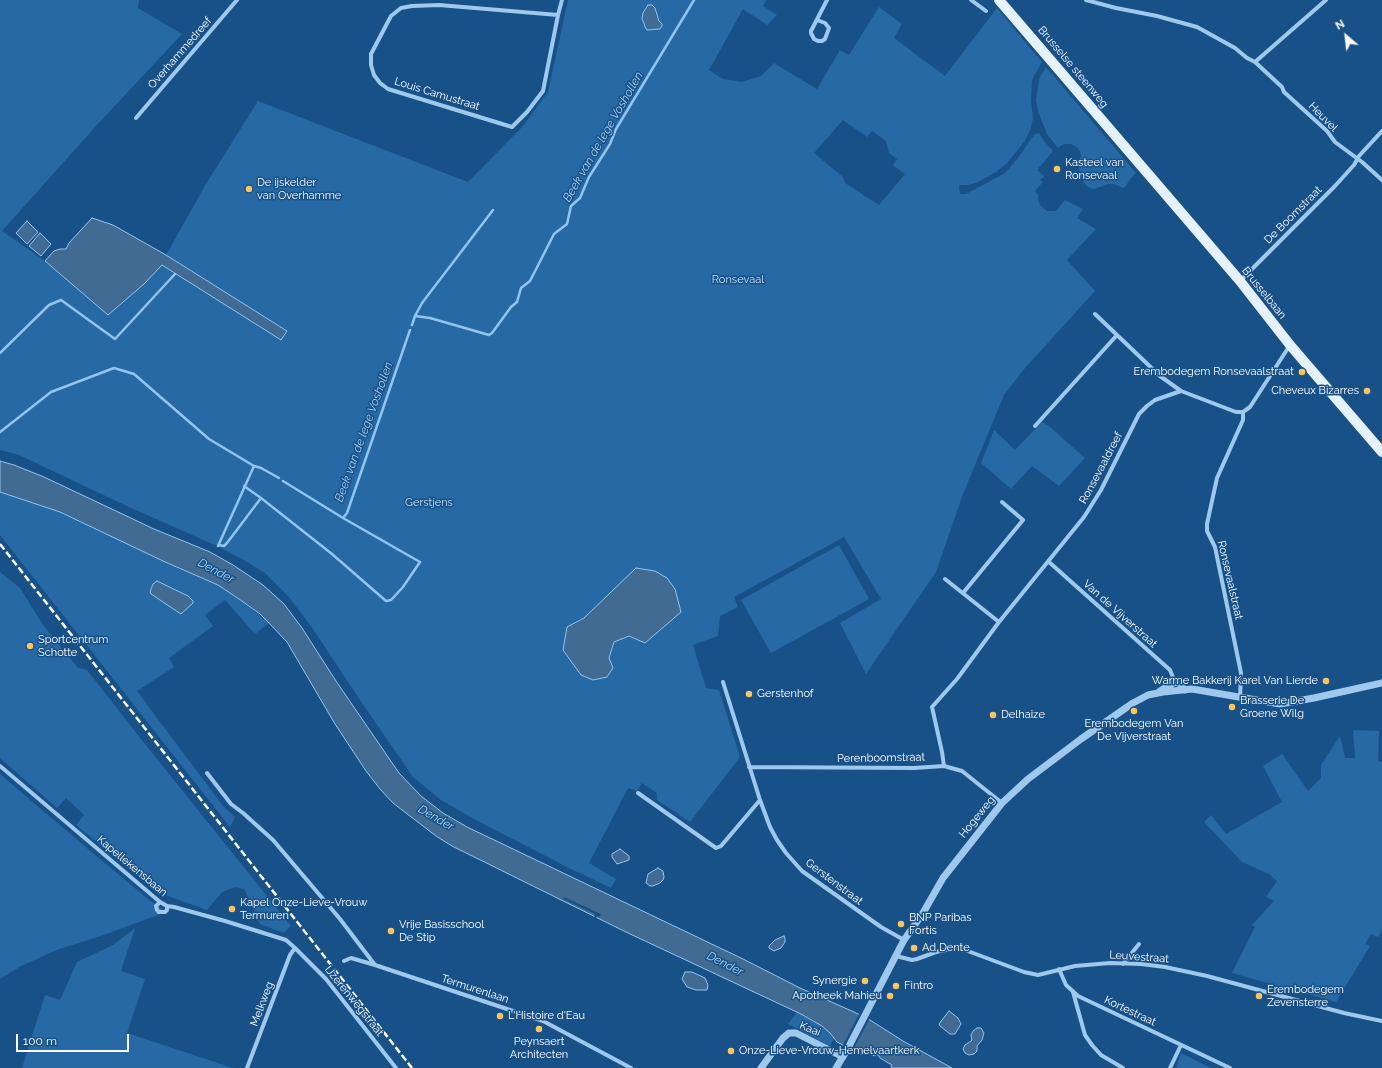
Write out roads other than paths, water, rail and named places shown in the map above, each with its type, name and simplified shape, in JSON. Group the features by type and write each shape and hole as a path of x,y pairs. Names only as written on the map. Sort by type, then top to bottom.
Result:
{"main road":[{"name":"Brusselse steenweg","path":"999,0 1128,150"},
{"name":"Brusselbaan","path":"1128,150 1240,281 1290,345 1382,452"}],"street":[{"name":"Overhammedreef","path":"136,118 237,0"},
{"name":"Louis Camustraat","path":"558,15 439,5 401,8 392,16 371,54 371,65 374,75 380,84 388,89 512,127 527,112 543,91 562,0"},
{"path":"817,20 825,23 829,28 825,39 822,41 814,39 811,35 811,31 827,0"},
{"path":"971,0 986,11"},
{"name":"Heuvel","path":"1086,0 1116,8 1157,16 1197,27 1235,48 1247,58 1255,62 1282,87 1284,92 1327,131 1335,142 1357,160 1362,162 1382,180"},
{"path":"1255,62 1326,0"},
{"name":"De Boomstraat","path":"1240,281 1335,186 1382,131"},
{"path":"1095,314 1160,376 1181,391 1236,412 1243,412"},
{"path":"1035,426 1117,336"},
{"name":"Ronsevaalstraat","path":"1240,698 1241,673 1215,547 1207,531 1207,524 1217,478 1243,420 1243,412 1250,408 1290,345"},
{"name":"Ronsevaaldreef","path":"944,766 932,707 957,679 999,622 1084,517 1097,497 1139,414 1155,400 1181,391"},
{"path":"963,593 1023,520 1002,502"},
{"name":"Van de Vijverstraat","path":"1049,562 1170,670 1175,682"},
{"path":"945,579 999,622"},
{"name":"Gerstenstraat","path":"722,682 770,827 786,853 802,871 881,927 904,940"},
{"path":"1175,682 1179,683 1185,690"},
{"name":"Hogeweg","path":"1156,693 1175,682"},
{"name":"Hogeweg","path":"836,1068 904,940 943,878 1002,803 1028,778 1081,738 1133,702 1156,693 1192,690 1266,702 1292,703 1382,683"},
{"name":"Kapellekensbaan","path":"0,766 160,902 167,906 281,938 295,948"},
{"name":"Perenboomstraat","path":"749,767 914,768 944,766 962,771 1002,803"},
{"path":"207,773 231,804 273,840 326,903 375,965"},
{"path":"638,793 716,848 721,846 760,800"},
{"path":"160,902 156,906 157,910 160,912 165,912 167,910 167,906"},
{"path":"1123,964 1139,944"},
{"name":"IJzerenwegstraat","path":"295,948 326,979 396,1068"},
{"name":"Melkweg","path":"247,1068 290,955 295,948"},
{"name":"Leuvestraat","path":"896,956 917,960 936,952 954,948 965,950 1024,972 1038,975 1075,966 1110,963 1165,967 1207,976 1344,1013 1382,1021"},
{"name":"Termurenlaan","path":"344,961 350,958 375,965 543,1021 632,1068"},
{"name":"Kortestraat","path":"1060,969 1066,985 1078,996 1230,1068"},
{"name":"Kortestraat","path":"1073,991 1085,1035 1101,1055 1123,1068"},
{"name":"Kaai","path":"761,1068 783,1038 789,1033 796,1033 845,1053"},
{"path":"1170,1068 1182,1045"}],"water":[{"path":"648,5 652,5 655,8 659,21 662,24 660,29 647,30 645,27 642,19 643,13"},
{"path":"92,218 113,225 166,255 287,331 281,340 162,265 144,284 108,315 45,261 54,251 66,249 69,243"},
{"path":"27,221 38,232 27,244 16,233"},
{"path":"40,233 51,244 41,256 29,246"},
{"name":"Dender","path":"0,461 44,477 154,529 210,552 263,585 284,604 302,628 336,681 399,773 421,796 443,813 467,827 743,959 800,988 870,1020 903,1041 952,1068 893,1068 891,1067 892,1065 876,1054 875,1056 865,1052 862,1055 837,1042 822,1026 801,1014 628,933 452,846 436,836 393,803 380,789 366,771 335,724 287,642 260,614 218,585 163,561 60,512 0,492"},
{"path":"636,568 655,571 667,578 675,589 681,612 645,643 629,636 614,642 609,658 613,668 607,677 593,680 581,675 563,650 567,627 584,618"},
{"path":"157,581 188,596 193,603 181,614 151,594 150,592 153,584"},
{"path":"620,849 629,856 629,860 617,864 612,857 612,854"},
{"path":"658,868 663,871 663,880 660,883 650,886 646,883 648,874"},
{"path":"784,936 785,942 781,948 774,951 769,948 775,940"},
{"path":"685,972 692,972 705,978 708,985 707,990 696,990 687,987 682,979"},
{"path":"949,1011 958,1018 961,1024 955,1034 950,1034 939,1024"},
{"path":"977,1028 981,1028 984,1033 982,1040 977,1046 977,1051 974,1054 969,1055 965,1053 963,1049 965,1045 972,1040 971,1035"}],"waterway":[{"name":"Beek van de lege Voshollen","path":"415,316 430,318 489,335 492,333 511,307 517,302 521,288 530,281 554,234 567,224 571,206 580,198 589,177 610,144 616,129 694,0"},
{"name":"Beek van de lege Voshollen","path":"412,325 422,303 493,210"},
{"path":"0,353 49,305 61,300 115,339 175,274"},
{"name":"Beek van de lege Voshollen","path":"283,481 343,518 347,513 410,330"},
{"path":"0,432 51,392 114,368 134,374 209,439 254,466"},
{"name":"Beek van de lege Voshollen","path":"218,546 254,466 261,468 279,478"},
{"path":"219,545 224,546 227,543 261,498 244,486"},
{"path":"261,498 332,554 386,601 391,600 403,587 420,562 343,518"}],"railway":[{"path":"0,544 412,1068"}],"place":[{"name":"Kasteel van Ronsevaal","path":"1057,169"},
{"name":"De ijskelder van Overhamme","path":"249,189"},
{"name":"Erembodegem Ronsevaalstraat","path":"1302,372"},
{"name":"Cheveux Bizarres","path":"1367,391"},
{"name":"Sportcentrum Schotte","path":"30,646"},
{"name":"Warme Bakkerij Karel Van Lierde","path":"1326,681"},
{"name":"Gerstenhof","path":"749,694"},
{"name":"Brasserie De Groene Wilg","path":"1232,707"},
{"name":"Erembodegem Van De Vijverstraat","path":"1134,711"},
{"name":"Delhaize","path":"993,715"},
{"name":"Kapel Onze-Lieve-Vrouw Termuren","path":"232,909"},
{"name":"BNP Paribas Fortis","path":"901,924"},
{"name":"Vrije Basisschool De Stip","path":"391,931"},
{"name":"Ad Dente","path":"914,948"},
{"name":"Synergie","path":"865,981"},
{"name":"Fintro","path":"896,986"},
{"name":"Apotheek Mahieu","path":"890,996"},
{"name":"Erembodegem Zevensterre","path":"1259,996"},
{"name":"L'Histoire d'Eau","path":"500,1016"},
{"name":"Peynsaert Architecten","path":"539,1029"},
{"name":"Onze-Lieve-Vrouw-Hemelvaartkerk","path":"731,1051"}],"park label":[{"name":"Ronsevaal","path":"738,280"},
{"name":"Gerstjens","path":"429,503"}]}
